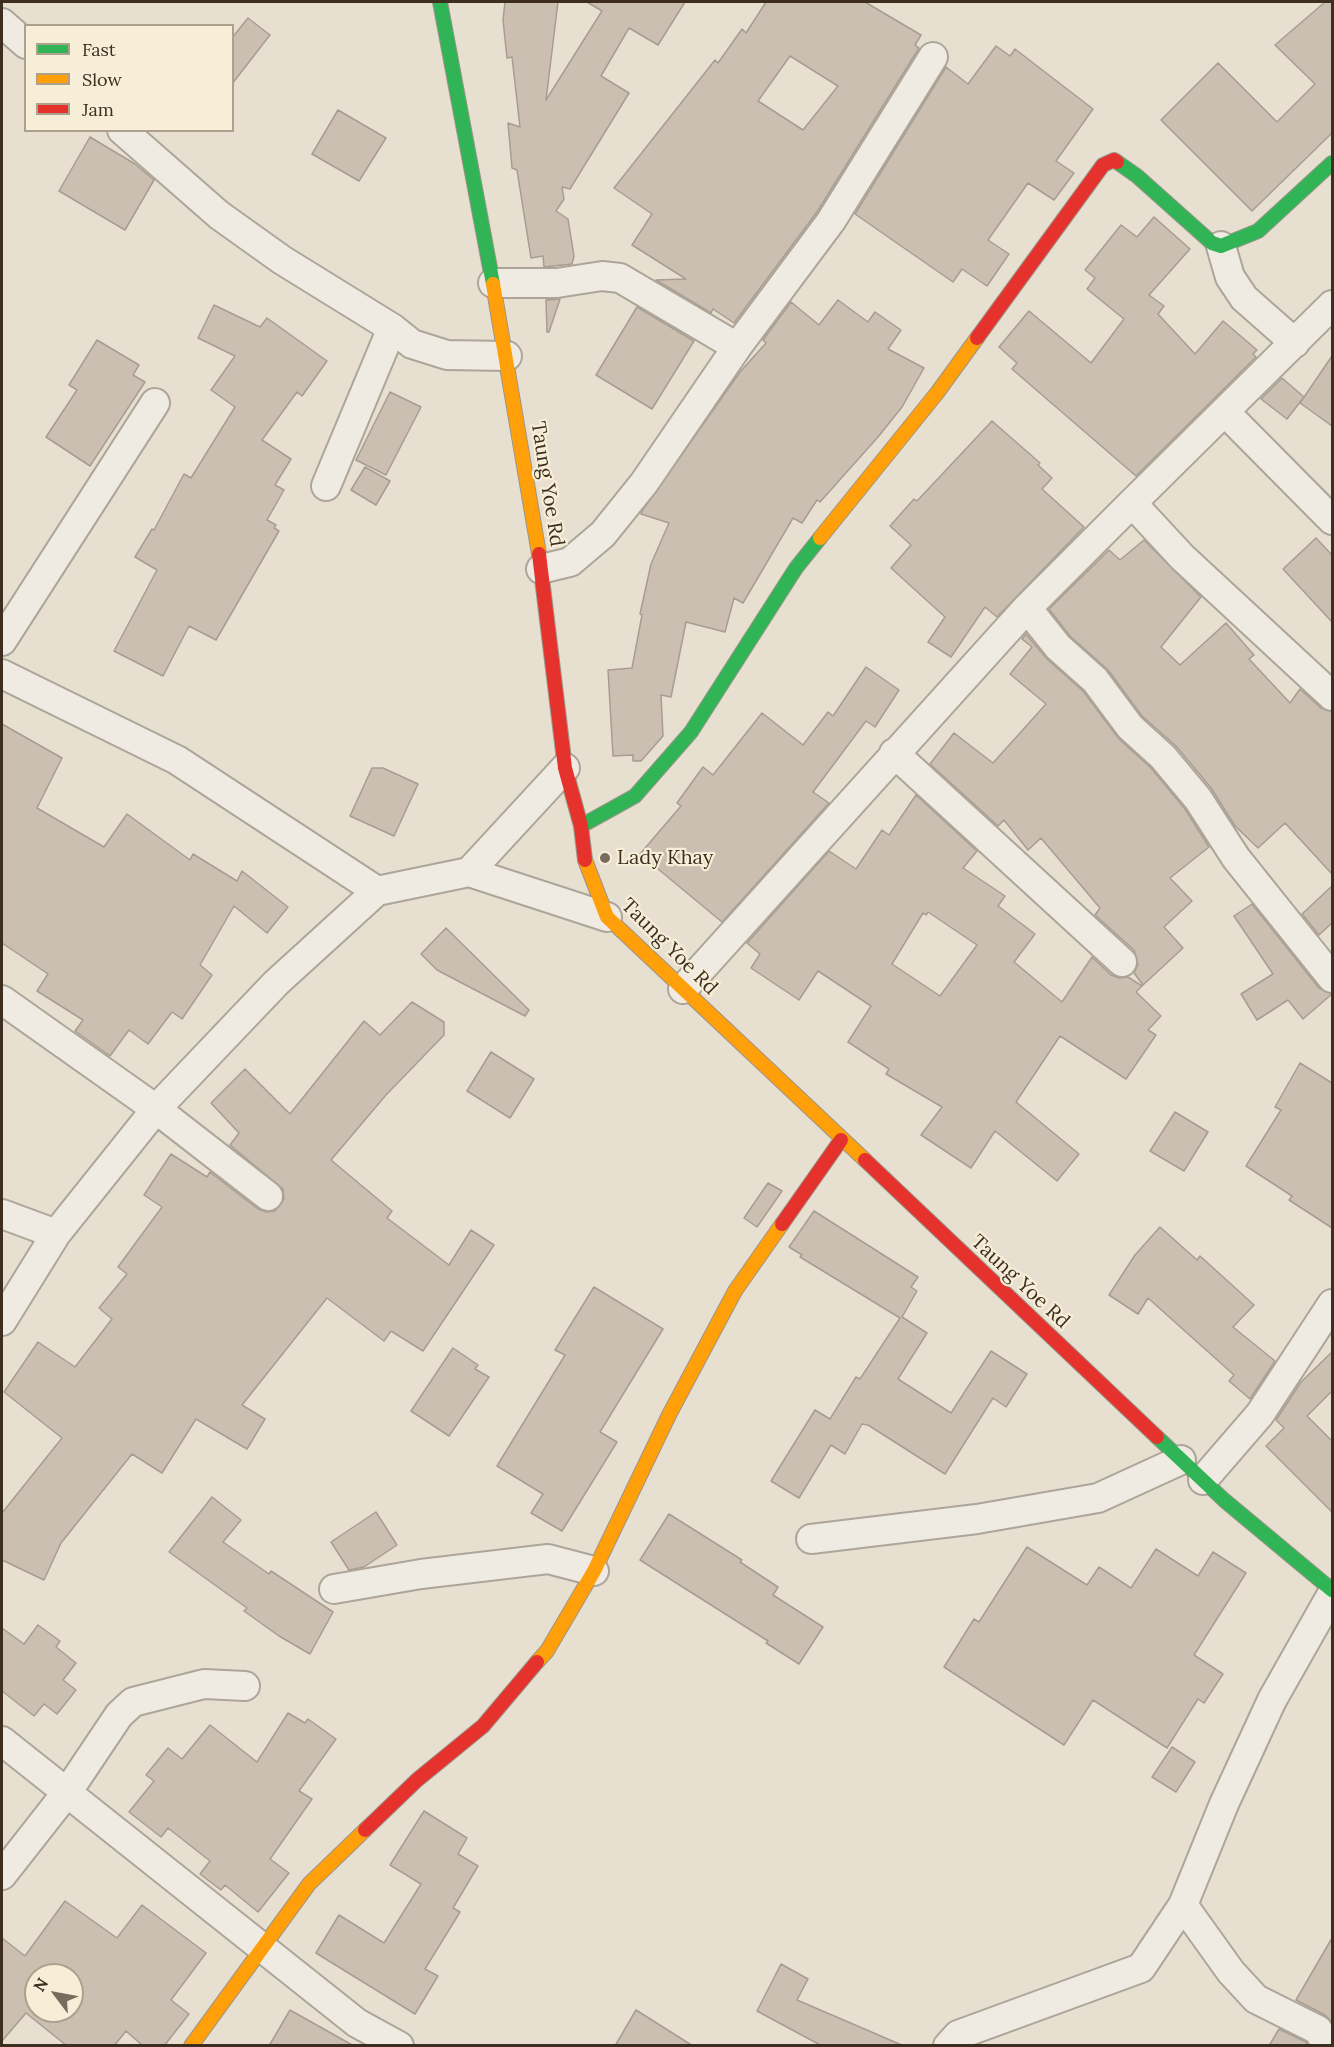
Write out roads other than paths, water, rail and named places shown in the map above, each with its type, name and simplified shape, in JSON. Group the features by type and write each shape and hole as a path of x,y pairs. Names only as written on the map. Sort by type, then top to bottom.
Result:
{"street":[{"name":"Taung Yoe Rd","path":"440,2 507,356 541,569 566,768 582,826 584,857 608,917 1181,1460 1332,1592"},
{"path":"2,23 24,42"},
{"path":"541,569 570,562 603,534 644,483 738,347 831,221 933,57"},
{"path":"124,132 219,215 282,260 392,328 412,344 447,355 507,356"},
{"path":"582,826 635,796 691,732 796,568 937,393 1103,165 1114,160 1137,176 1212,243 1221,246 1258,231 1332,163"},
{"path":"1221,246 1230,277 1245,298 1295,343"},
{"path":"493,284 557,283 602,276 620,278 738,347"},
{"path":"683,989 1027,608 1332,305"},
{"path":"326,486 392,328"},
{"path":"2,640 155,403"},
{"path":"1224,412 1332,520"},
{"path":"1132,502 1182,557 1332,696"},
{"path":"1027,608 1058,647 1095,680 1130,727 1163,757 1198,799 1236,858 1332,978"},
{"path":"2,674 177,760 377,891"},
{"path":"894,753 1122,962"},
{"path":"469,872 566,768"},
{"path":"2,1321 56,1234 156,1109 276,983 377,891 469,872 608,917"},
{"path":"2,1000 156,1109 268,1196"},
{"path":"191,2046 309,1884 417,1780 483,1726 547,1651 594,1571 669,1415 735,1291 841,1140"},
{"path":"2,1214 56,1234"},
{"path":"1203,1480 1260,1414 1332,1304"},
{"path":"811,1539 977,1519 1098,1498 1181,1460"},
{"path":"334,1588 421,1574 548,1559 594,1571"},
{"path":"948,2046 958,2035 1141,1968 1183,1905 1224,1804 1272,1700 1332,1592"},
{"path":"2,1875 68,1791 119,1715 133,1702 204,1684 245,1686"},
{"path":"2,1741 68,1791 357,2023 399,2046"},
{"path":"1183,1905 1231,1972 1256,1999 1318,2030 1327,2046"}],"place":[{"name":"Lady Khay","path":"605,858"}]}
